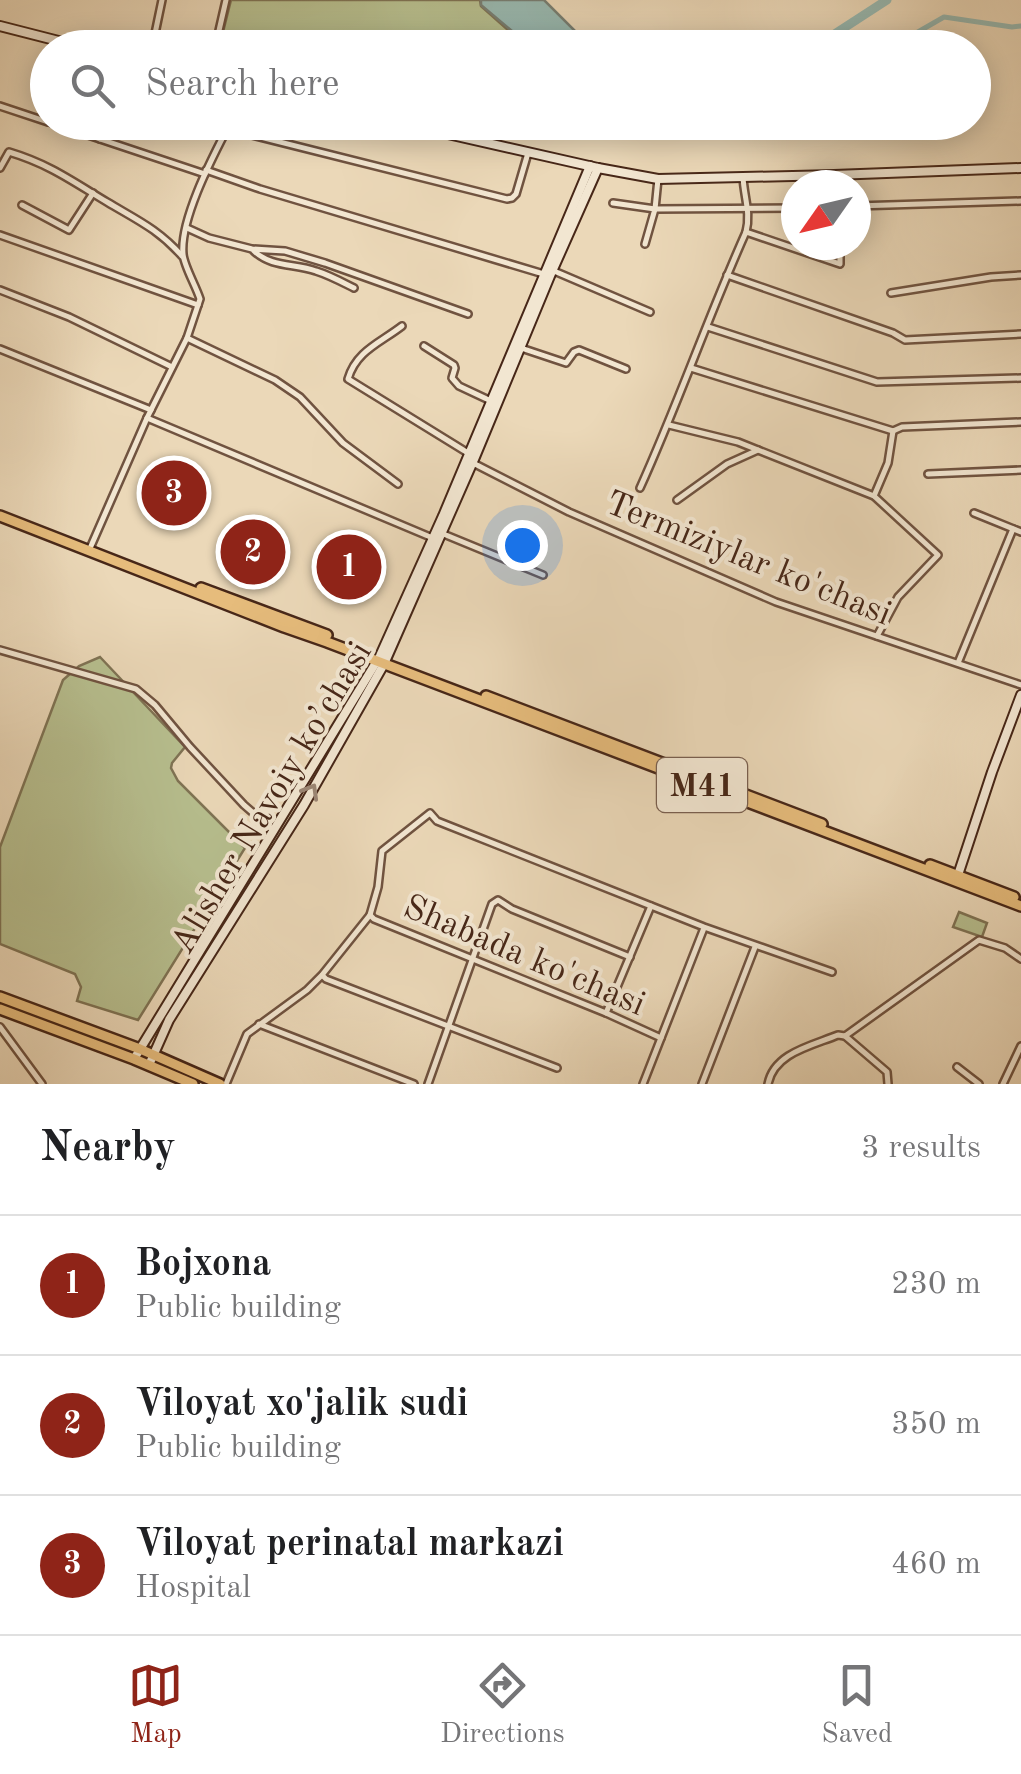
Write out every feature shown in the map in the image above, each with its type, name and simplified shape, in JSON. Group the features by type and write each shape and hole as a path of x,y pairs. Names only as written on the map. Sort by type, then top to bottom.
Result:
{"main road":[{"path":"0,26 30,34"},
{"path":"473,140 658,178 781,178"},
{"name":"Alisher Navoiy ko’chasi","path":"151,1060 169,1020 279,845 382,660 594,167"},
{"path":"871,178 1021,168"},
{"name":"Alisher Navoiy ko’chasi","path":"470,458 518,347"},
{"name":"M41","path":"0,513 382,660"},
{"name":"M41","path":"0,513 1021,903"},
{"name":"Alisher Navoiy ko’chasi","path":"137,1054 382,660"},
{"path":"957,879 1021,694"},
{"path":"272,835 279,845"},
{"path":"201,948 211,954"},
{"path":"0,997 151,1060 223,1084"},
{"path":"0,1009 137,1054"},
{"path":"151,1060 193,1084"}],"street":[{"path":"156,30 162,0"},
{"path":"218,30 226,0"},
{"path":"0,106 30,116"},
{"path":"100,140 548,272 650,312"},
{"path":"182,256 194,202 221,140"},
{"path":"281,140 507,199 516,194 528,153"},
{"path":"0,168 10,152 50,167 164,235 182,256 200,299 187,338 91,546"},
{"path":"640,488 750,220 743,177"},
{"path":"645,244 655,210 658,178"},
{"path":"22,205 69,230 93,193"},
{"path":"871,206 1021,201"},
{"path":"613,203 655,210 781,209"},
{"path":"187,228 209,238 324,262 468,314"},
{"path":"746,232 781,244"},
{"path":"0,235 198,305"},
{"path":"252,248 263,259 313,269 354,288"},
{"path":"727,275 904,340 1021,334"},
{"path":"891,293 1021,275"},
{"path":"0,290 172,366"},
{"name":"Termiziylar ko'chasi","path":"402,326 356,359 348,379 470,458 569,512 776,602 1021,684"},
{"path":"707,326 878,382 1021,378"},
{"path":"187,338 276,380 300,397 342,444 398,484"},
{"path":"424,346 454,365 452,378 458,386 491,402"},
{"path":"518,347 566,363 578,350 626,369"},
{"path":"0,349 151,410"},
{"path":"691,368 893,430 1021,422"},
{"path":"147,418 437,537 543,575"},
{"path":"669,425 738,442 874,496 938,555 898,596 876,636"},
{"path":"874,496 888,463 893,430"},
{"path":"677,500 727,464 758,450"},
{"path":"928,474 1021,470"},
{"path":"974,514 1021,532"},
{"path":"958,663 1013,529"},
{"path":"0,650 136,689 156,705 272,835"},
{"path":"223,1084 246,1034 307,990 370,915 382,852 430,813 436,821 704,928 832,972"},
{"path":"428,1084 492,904 498,900 630,956"},
{"path":"606,1013 651,906"},
{"name":"Shabada ko'chasi","path":"370,915 661,1038"},
{"path":"643,1084 704,928"},
{"path":"846,1036 979,940 1021,958"},
{"path":"702,1084 755,946"},
{"path":"322,975 326,980 557,1068"},
{"path":"259,1024 414,1084"},
{"path":"0,1027 42,1084"},
{"path":"768,1084 780,1060 838,1035 846,1036 888,1072 888,1084"},
{"path":"1002,1084 1021,1046"},
{"path":"957,1067 979,1084"}],"green space":[{"path":"231,0 480,0 481,6 508,30 224,30"},
{"path":"100,657 185,747 172,763 178,781 245,848 138,1020 77,1001 81,987 75,974 0,944 0,847 63,680 79,666"},
{"path":"959,912 987,923 982,937 953,927"}],"water":[{"path":"481,0 544,0 574,30 511,30 481,5"}],"waterway":[{"path":"841,30 887,0"},
{"path":"921,30 944,17 1021,26"}],"place":[{"name":"Viloyat perinatal markazi","path":"174,493"},
{"name":"Viloyat xo'jalik sudi","path":"253,552"},
{"name":"Bojxona","path":"349,567"}]}
